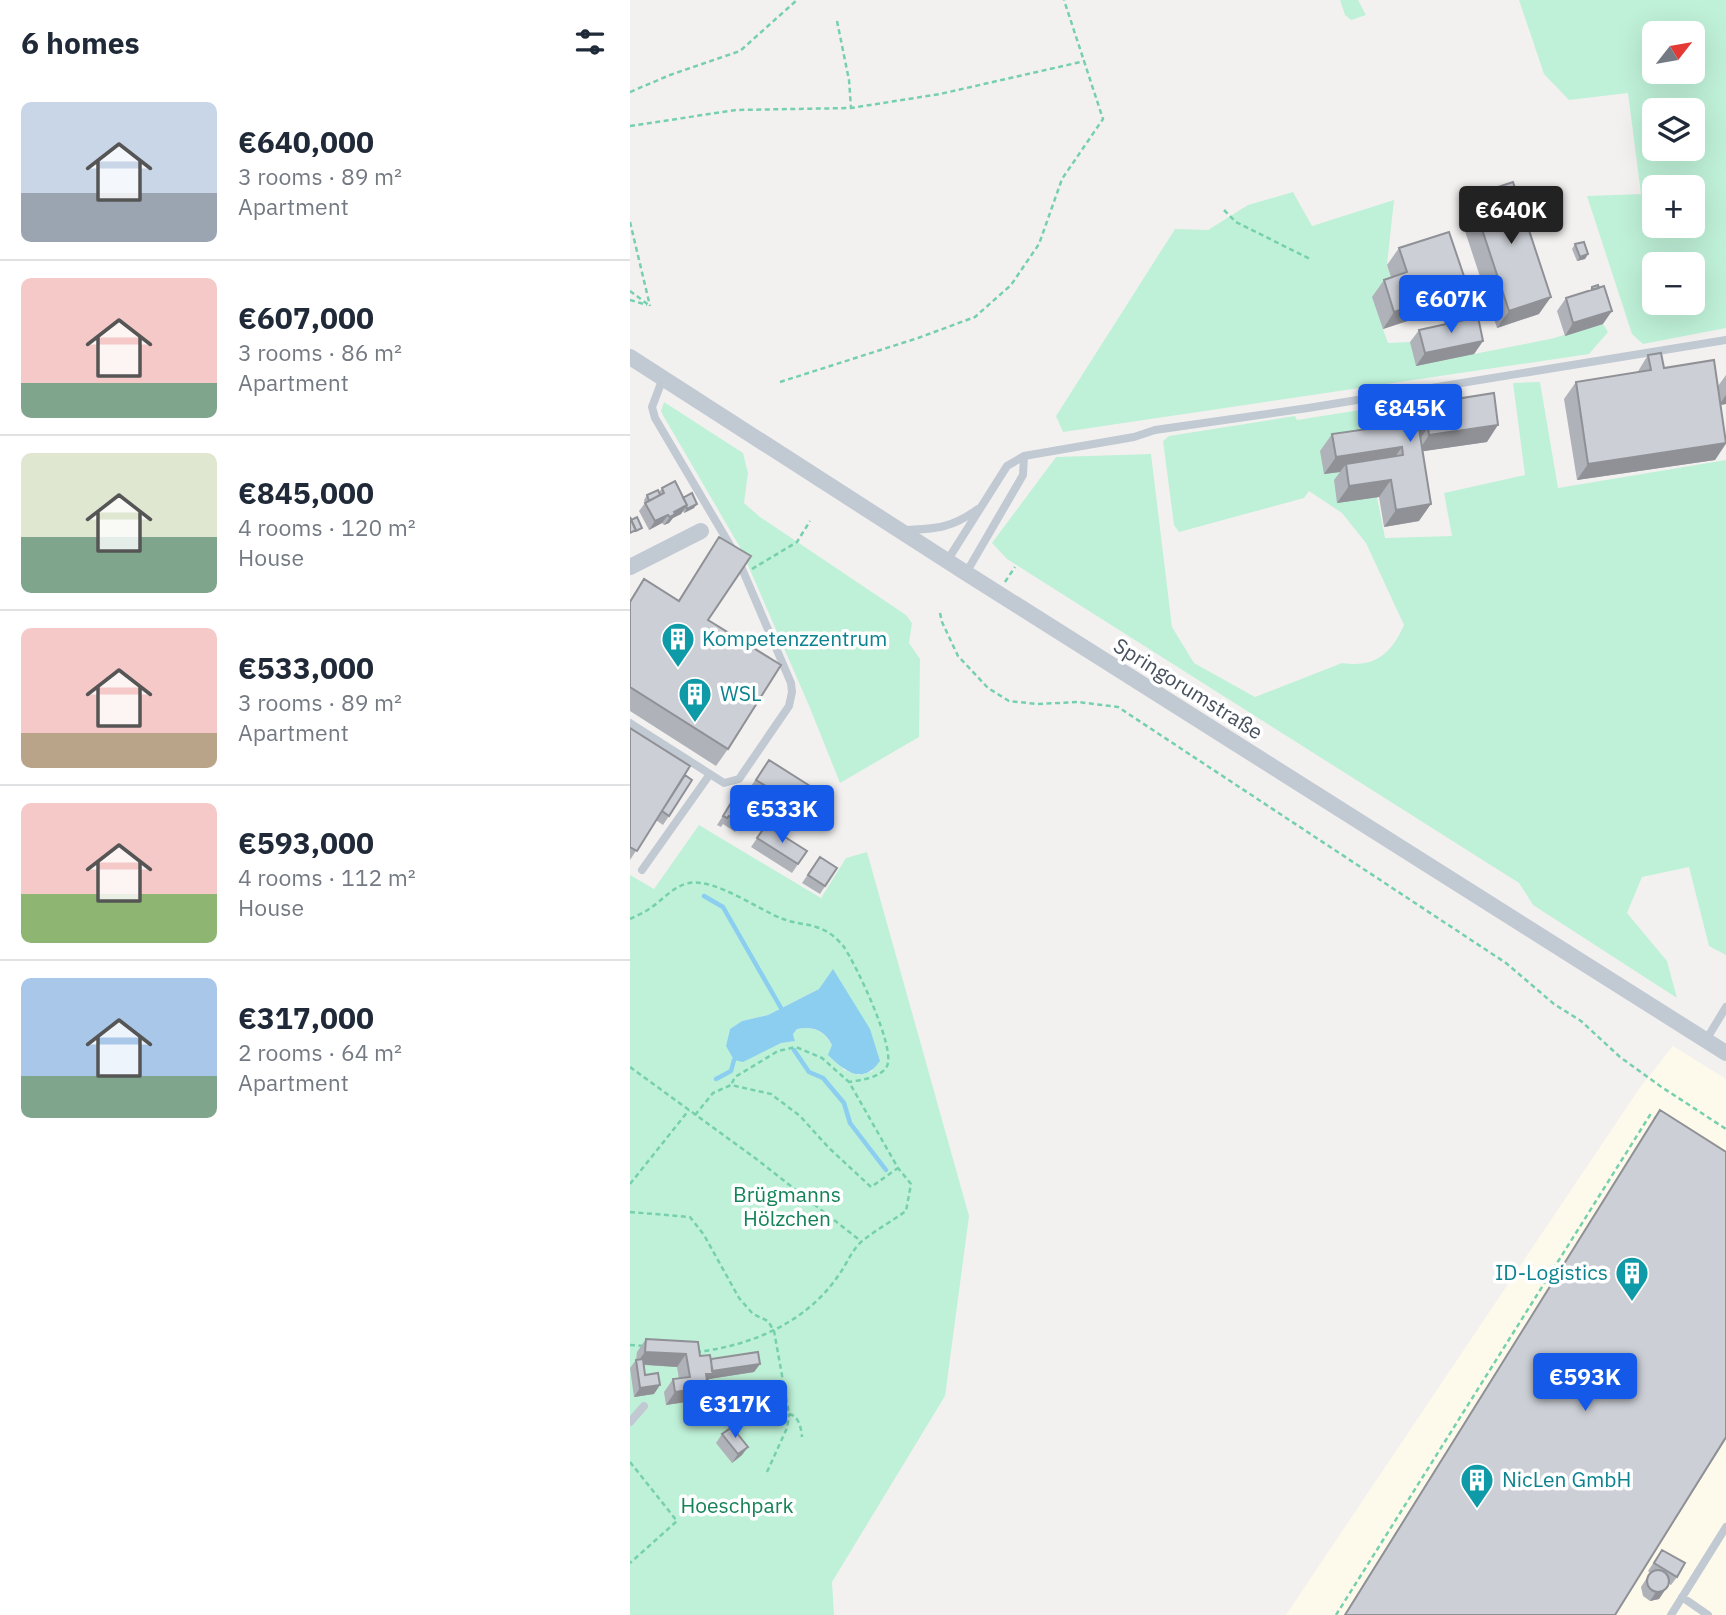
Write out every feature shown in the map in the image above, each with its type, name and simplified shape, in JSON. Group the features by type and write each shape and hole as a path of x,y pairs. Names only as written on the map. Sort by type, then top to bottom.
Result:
{"street":[{"name":"Springorumstraße","path":"630,357 965,573 1726,1052"},
{"path":"630,567 701,531"}],"lane":[{"path":"947,561 1007,466 1024,456 1134,438 1155,430 1726,340"},
{"path":"630,723 724,783 739,779 789,706 791,699 791,683 745,574 654,418 652,407 663,378"},
{"path":"965,573 1023,475 1024,456"},
{"path":"899,530 941,528 967,517 983,505"},
{"path":"642,870 710,774"},
{"path":"1706,1040 1726,1007"},
{"path":"630,1422 644,1406"},
{"path":"1671,1615 1726,1527"},
{"path":"1682,1597 1708,1615"}],"path":[{"path":"630,93 670,75 740,51 797,0"},
{"path":"780,382 975,317 1011,285 1038,244 1062,179 1103,119 1065,0"},
{"path":"836,21 849,80 851,108"},
{"path":"630,126 736,110 851,108 940,93 1086,61"},
{"path":"1224,210 1236,222 1312,260"},
{"path":"630,222 650,306"},
{"path":"630,291 650,306"},
{"path":"630,300 650,306"},
{"path":"745,574 797,542 810,521"},
{"path":"940,613 958,656 988,688 1009,701 1037,704 1078,702 1118,707 1506,963 1554,1004 1581,1021 1630,1064 1726,1129"},
{"path":"630,919 691,882 727,892 784,920 814,925 829,933 843,946 881,1022 888,1058 887,1066 882,1072 873,1077 849,1082"},
{"path":"684,1351 697,1352 737,1345 774,1331 811,1306 839,1276 848,1258 862,1242 906,1210 911,1184 898,1168 849,1082 822,1058 796,1047 778,1051 736,1077 731,1085 713,1093 695,1115"},
{"path":"630,1067 759,1161 862,1242"},
{"path":"731,1085 772,1094 800,1116 829,1148 871,1187 898,1168"},
{"path":"630,1184 689,1110"},
{"path":"1336,1615 1650,1115 1660,1121"},
{"path":"630,1212 690,1217 704,1235 739,1298 753,1314 768,1321 774,1331 789,1414 787,1429 767,1472"},
{"path":"630,1345 643,1346"},
{"path":"789,1414 795,1416 799,1422 802,1437"},
{"path":"630,1462 677,1521 630,1563"}],"shaded area":[{"path":"1673,1046 1726,1079 1726,1615 1286,1615 1639,1089"}],"green space":[{"path":"1340,0 1358,0 1366,15 1351,20 1345,15"},
{"path":"1519,0 1726,0 1726,328 1643,344 1632,334 1587,196 1641,194 1628,93 1569,100 1544,74"},
{"path":"1293,192 1312,226 1394,200 1387,265 1395,289 1383,329 1388,343 1410,342 1474,354 1550,339 1603,324 1608,332 1589,354 1063,432 1056,416 1175,229 1208,230 1248,205"},
{"path":"1540,382 1558,488 1726,460 1726,955 1709,946 1689,867 1642,877 1627,913 1667,961 1677,998 1533,905 1519,883 1007,559 992,543 1056,457 1151,454 1172,627 1194,663 1255,697 1342,663 1373,661 1387,651 1404,625 1366,543 1342,513 1309,491 1304,498 1179,532 1174,525 1163,441 1169,436 1295,416 1297,420 1360,410 1385,538 1452,536 1444,493 1525,475 1513,383"},
{"path":"664,402 743,453 748,473 744,503 760,517 906,615 912,623 909,643 920,659 919,737 840,783 741,549 664,417 661,411"},
{"name":"Brügmanns Hölzchen","path":"699,825 821,898 846,858 867,852 969,1216 945,1396 832,1582 834,1615 630,1615 630,875 654,889","holes":["819,989 873,1071 859,1075 844,1070 828,1039 807,1028 797,1029 793,1034 795,1041 726,1046 730,1029 742,1021 768,1015"]}],"water":[{"path":"833,969 870,1029 880,1061 873,1069 860,1074 847,1071 828,1055 832,1045 825,1036 818,1030 808,1028 797,1029 793,1034 795,1041 781,1043 743,1062 734,1060 726,1046 730,1029 742,1021 768,1015 819,989"}],"building":[{"path":"1513,182 1551,297 1509,311 1471,196"},
{"path":"1449,232 1468,288 1394,312 1384,280 1407,272 1399,248"},
{"path":"1584,242 1588,254 1580,257 1575,244"},
{"path":"1604,286 1612,311 1573,323 1566,298"},
{"path":"1478,317 1483,341 1425,353 1419,330"},
{"path":"1661,353 1664,368 1714,360 1726,443 1588,464 1576,382 1651,370 1648,355"},
{"path":"1494,393 1498,425 1429,435 1428,427 1419,429 1431,504 1396,510 1391,480 1349,486 1346,464 1403,455 1402,447 1336,457 1332,434 1382,427 1380,411"},
{"path":"675,481 687,505 670,517 668,515 655,521 645,503 664,493 662,488"},
{"path":"658,490 660,495 649,501 647,495"},
{"path":"692,493 697,504 687,509 683,498"},
{"path":"630,517 636,530 630,533"},
{"path":"637,517 642,528 636,531 631,520"},
{"path":"719,537 751,556 708,620 781,665 728,749 630,687 630,602 644,579 679,601"},
{"path":"630,728 690,766 637,851 630,847"},
{"path":"769,760 810,786 797,805 756,780"},
{"path":"685,775 692,780 669,816 662,811"},
{"path":"731,803 747,813 741,823 729,816 723,816"},
{"path":"766,825 807,851 798,864 757,838"},
{"path":"820,857 837,868 825,886 808,875"},
{"name":"ID-Logistics","path":"1660,1110 1726,1152 1726,1437 1615,1615 1345,1615"},
{"path":"646,1339 698,1342 700,1356 710,1355 713,1374 706,1374 708,1387 675,1392 673,1379 690,1377 686,1354 645,1352"},
{"path":"758,1352 760,1364 712,1371 711,1359"},
{"path":"643,1359 645,1375 658,1373 660,1385 640,1388 636,1360"},
{"path":"713,1382 714,1387 707,1388 707,1383"},
{"path":"766,1386 768,1396 740,1402 741,1406 727,1409 724,1395"},
{"path":"732,1427 748,1447 738,1454 722,1434"},
{"path":"1662,1550 1685,1563 1677,1577 1654,1563"},
{"path":"1658,1570 1666,1573 1669,1581 1666,1589 1658,1592 1650,1589 1647,1581 1650,1573"}],"waterway":[{"path":"704,896 723,907 781,1008"},
{"path":"794,1050 809,1072 823,1078 844,1103 850,1123 886,1170"},
{"path":"716,1079 731,1071 734,1060"}],"place":[{"name":"Kompetenzzentrum","path":"678,669"},
{"name":"WSL","path":"695,724"},
{"name":"ID-Logistics","path":"1632,1303"},
{"name":"NicLen GmbH","path":"1477,1510"}],"park label":[{"name":"Hoeschpark","path":"737,1506"}]}
